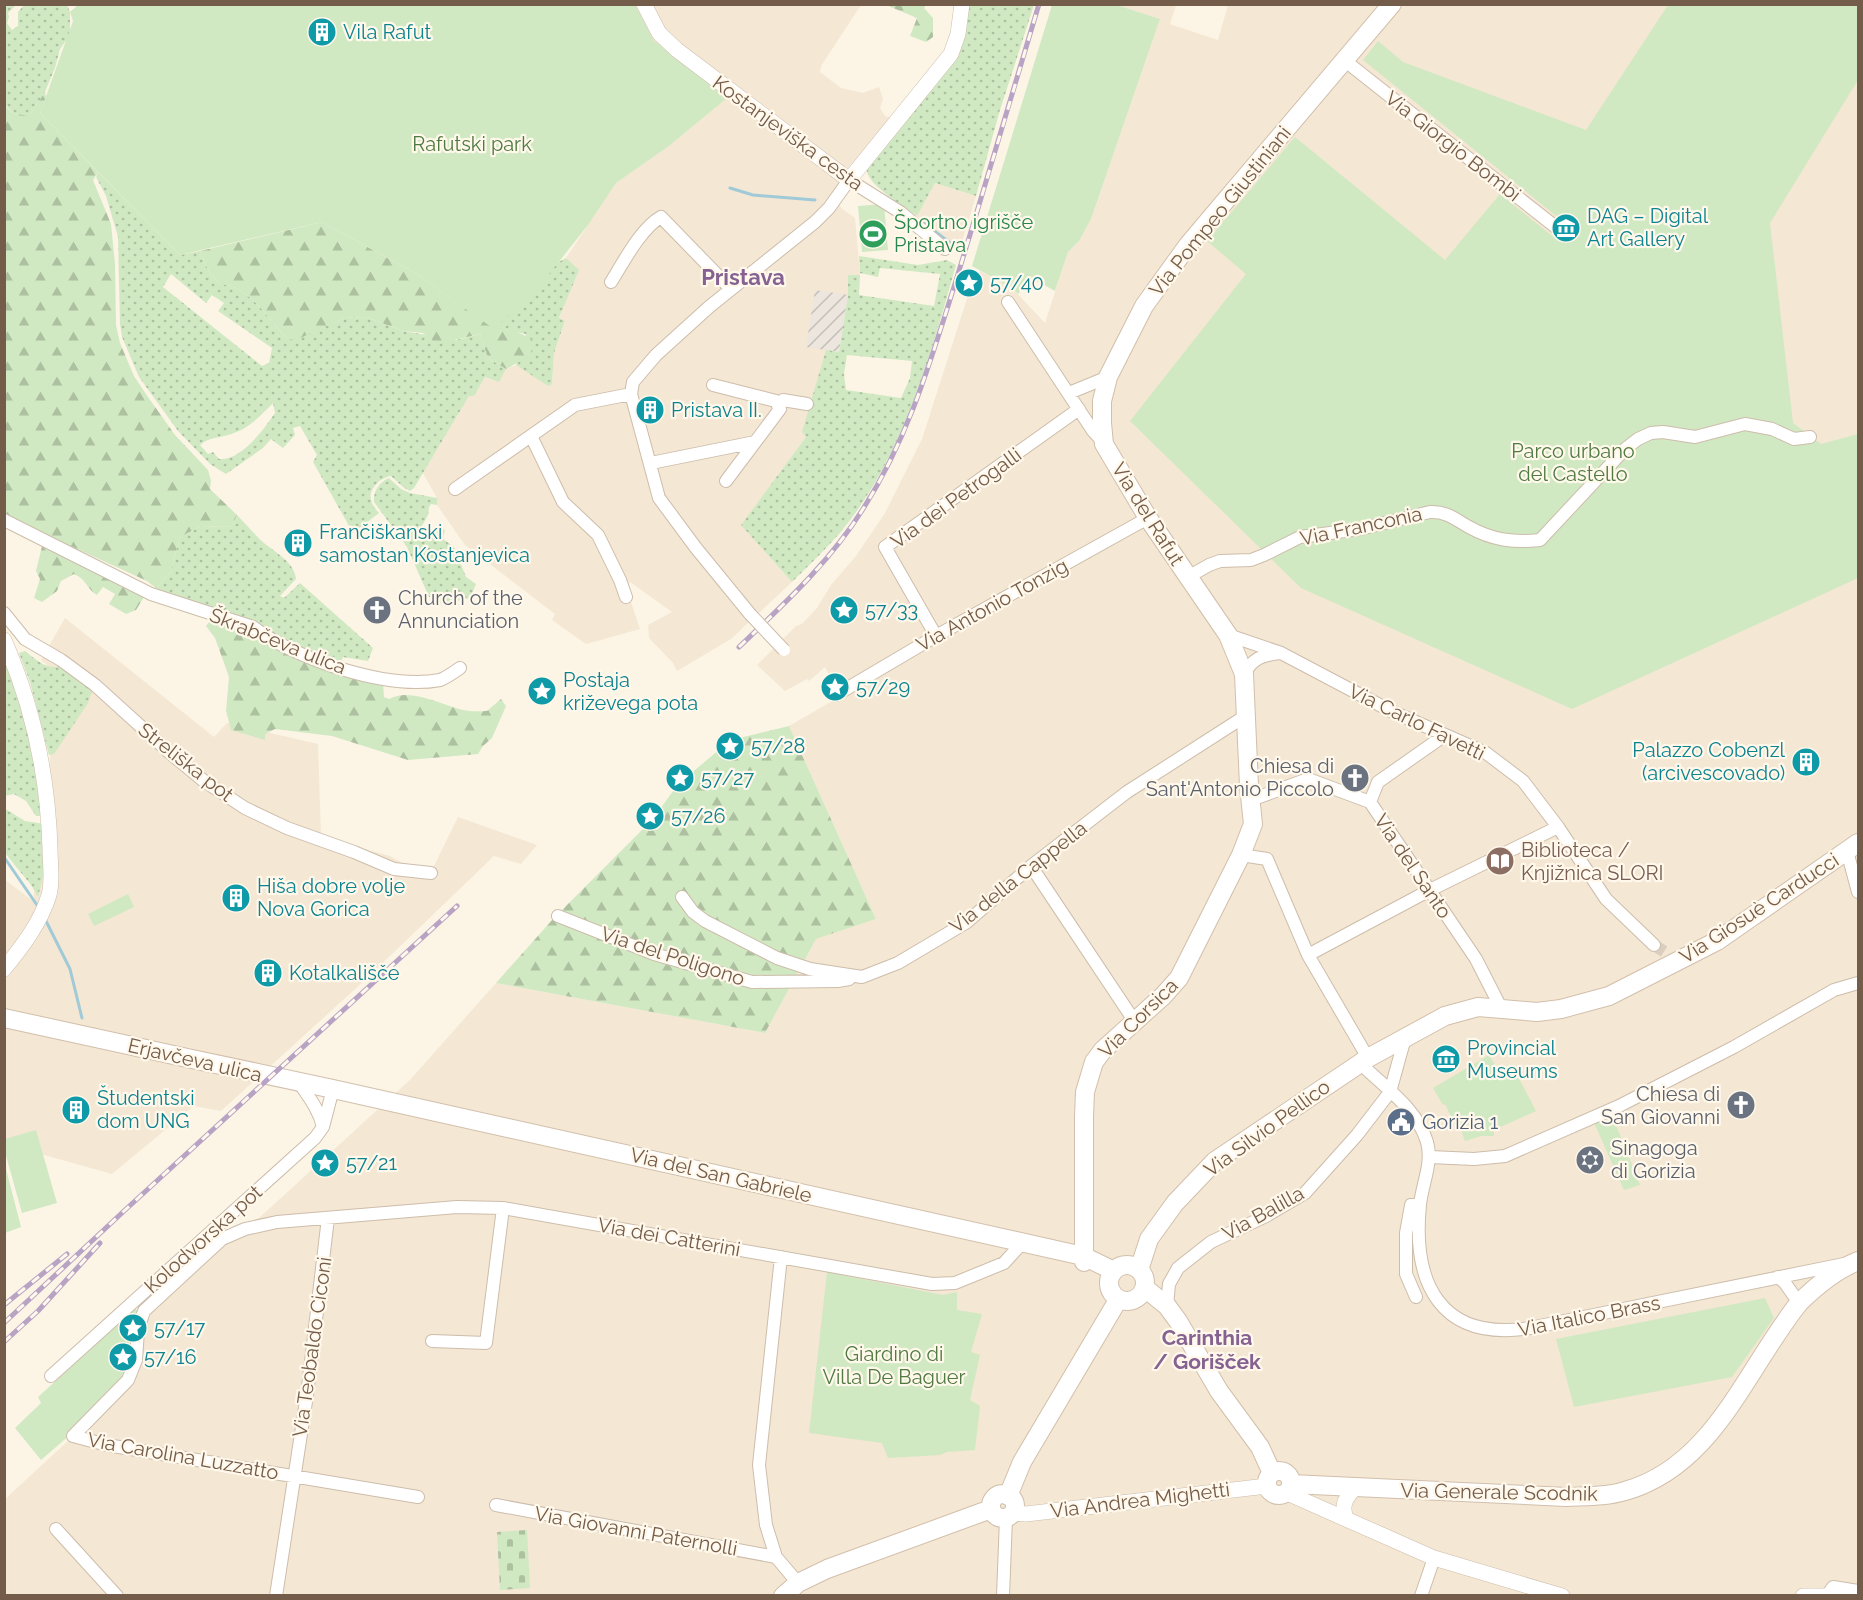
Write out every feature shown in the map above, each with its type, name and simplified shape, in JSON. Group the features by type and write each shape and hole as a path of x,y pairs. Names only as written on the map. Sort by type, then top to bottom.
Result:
{"main road":[{"name":"Via Pompeo Giustiniani","path":"1104,444 1102,401 1108,377 1144,306 1188,245 1392,4"},
{"name":"Via del Rafut","path":"1104,444 1148,518 1228,635 1244,674 1252,824"},
{"name":"Via Corsica","path":"1084,1259 1084,1116 1088,1077 1094,1062 1103,1050 1179,978 1241,855 1252,824"},
{"name":"Via Giosuè Carducci","path":"1405,1038 1445,1016 1478,1007 1537,1012 1561,1009 1609,996 1673,958 1717,941 1853,847"},
{"name":"Erjavčeva ulica","path":"4,1018 386,1100"},
{"name":"Via Silvio Pellico","path":"1139,1270 1149,1239 1175,1203 1215,1161 1364,1060 1405,1038"},
{"name":"Via del San Gabriele","path":"386,1100 1023,1242 1084,1259 1112,1274"},
{"name":"Via Generale Scodnik","path":"1289,1488 1356,1488 1566,1497 1599,1496 1625,1491 1651,1481 1677,1466 1696,1450 1719,1421 1799,1304 1814,1289 1857,1261"},
{"path":"1129,1265 1139,1270 1145,1278 1145,1288 1141,1296 1133,1301 1118,1300 1111,1292 1109,1281 1112,1274 1118,1268 1129,1265"},
{"path":"1145,1288 1167,1306 1178,1321 1219,1391 1260,1447 1270,1479"},
{"path":"783,1596 798,1583 827,1569 1005,1509 1022,1462 1118,1300"},
{"path":"1270,1479 1276,1471 1285,1472 1289,1475 1289,1488"}],"street":[{"name":"Kostanjeviška cesta","path":"644,4 659,33 677,50 849,180 900,212 945,249"},
{"path":"784,650 750,614 659,498 631,394 633,382 656,355 829,208 951,54 958,34 962,4"},
{"name":"Via Giorgio Bombi","path":"1344,60 1562,232"},
{"path":"611,282 631,250 654,221 661,218 731,289"},
{"name":"Via del Rafut","path":"1008,302 1093,431 1104,444"},
{"path":"1069,393 1108,377"},
{"path":"713,385 765,397 776,401 780,409 726,481"},
{"path":"455,489 574,405 631,394"},
{"path":"778,406 783,400 807,404"},
{"name":"Via dei Petrogalli","path":"936,636 885,547 1079,409"},
{"name":"Via Franconia","path":"1188,577 1220,561 1251,560 1300,537 1360,529 1437,511 1451,515 1469,527 1507,541 1540,540 1625,449 1638,439 1651,434 1663,432 1695,437 1745,424 1772,429 1794,439 1810,437"},
{"path":"531,436 563,502 598,535 626,597"},
{"path":"651,463 755,442"},
{"name":"Via Antonio Tonzig","path":"836,695 936,636 1148,518"},
{"name":"Škrabčeva ulica","path":"4,520 151,594 253,627 267,637 320,661 360,674 414,680 443,679 460,668"},
{"name":"Streliška pot","path":"4,612 26,639 95,684 178,760 204,781 245,808 287,828 394,869 431,873"},
{"name":"Via Carlo Favetti","path":"1228,635 1281,653 1391,711 1486,753 1523,780 1558,827 1606,899 1654,945"},
{"path":"4,640 21,678 37,741 49,819 50,892 40,918 4,969"},
{"path":"1244,674 1255,658 1281,653"},
{"name":"Via della Cappella","path":"682,897 693,912 705,921 777,958 810,969 862,977 898,963 967,922 1031,866 1127,792 1247,715"},
{"path":"1370,802 1378,782 1445,735"},
{"name":"Via del Santo","path":"1251,800 1308,779 1370,802 1476,959 1501,1008"},
{"path":"1308,955 1430,890 1558,827"},
{"path":"1853,847 1858,892"},
{"path":"1241,855 1267,859 1308,955 1364,1060 1390,1092 1411,1110 1427,1141 1430,1156 1474,1159 1505,1156 1610,1110 1734,1047 1834,990 1858,983"},
{"path":"1031,866 1135,1022"},
{"name":"Via del Poligono","path":"558,916 654,954 752,982 838,981 862,977"},
{"path":"1390,1092 1405,1038"},
{"path":"298,1081 320,1115 323,1127"},
{"name":"Kolodvorska pot","path":"51,1376 315,1138 323,1127 333,1089"},
{"name":"Via Balilla","path":"1167,1306 1169,1284 1178,1268 1211,1242 1266,1216 1305,1193 1357,1135 1390,1092"},
{"name":"Via Italico Brass","path":"1430,1156 1420,1205 1421,1267 1436,1299 1461,1321 1475,1327 1508,1332 1857,1261"},
{"path":"1416,1297 1406,1274 1406,1233 1412,1205 1420,1205"},
{"name":"Via dei Catterini","path":"73,1436 128,1380 136,1360 138,1330 144,1311 158,1296 222,1239 244,1229 277,1222 457,1207 503,1208 932,1284 956,1282 1004,1263 1023,1242"},
{"path":"432,1341 486,1343 503,1208"},
{"name":"Via Teobaldo Ciconi","path":"276,1596 307,1395 328,1218"},
{"path":"781,1257 759,1465 766,1525 776,1557 798,1583"},
{"path":"1778,1277 1785,1283 1799,1304"},
{"name":"Via Carolina Luzzatto","path":"73,1436 107,1446 294,1476"},
{"path":"294,1476 418,1497"},
{"name":"Via Andrea Mighetti","path":"1005,1509 1026,1514 1270,1479"},
{"path":"1289,1488 1346,1519 1434,1558 1562,1596"},
{"path":"1346,1519 1343,1510 1344,1501 1356,1488"},
{"name":"Via Giovanni Paternolli","path":"495,1505 776,1557"},
{"path":"1003,1596 1006,1545 1005,1509"},
{"path":"56,1529 117,1596"},
{"path":"1421,1596 1434,1558"},
{"path":"1803,1596 1830,1595 1833,1587 1858,1591"}],"shaded area":[{"path":"633,5 861,5 821,66 820,72 841,88 863,93 879,87 883,99 880,108 885,116 893,119 849,167 835,191 841,208 855,218 860,275 849,275 848,295 806,437 741,525 792,582 731,639 677,671 673,663 649,638 648,625 672,612 630,582 626,587 640,629 586,644 552,620 555,614 465,545 437,505 437,498 423,473 469,396 474,396 485,377 499,382 506,369 516,365 547,385 552,384 554,353 565,322 559,319 578,270 566,258 616,183 669,146 716,107 655,45"},
{"path":"1117,5 1176,5 1170,24 1218,40 1228,5 1858,5 1858,1595 5,1596 5,1499 94,1417 146,1313 210,1255 259,1218 410,1080 496,983 765,1033 816,939 876,919 789,726 841,696 825,667 809,681 807,679 785,691 757,665 817,608 831,585 856,556 885,513 922,439 972,283 980,271 1013,289 1045,323 1068,252 1079,241 1091,219 1160,19"},
{"path":"935,183 976,196 960,248 917,216"},
{"path":"815,290 848,295 839,352 806,347"},
{"path":"65,618 214,737 227,723 318,744 321,837 390,856 408,866 433,868 458,817 537,845 521,864 494,856 365,980 221,1111 194,1106 112,1174 5,1144 4,879 33,901 51,749 83,693 41,660"}],"green space":[{"name":"Rafutski park","path":"79,4 635,5 654,41 733,93 669,146 616,183 588,225 538,288 494,329 415,273 322,222 180,255 40,113 73,21 70,12"},
{"path":"4,5 16,5 8,13 7,23 12,30 18,26 18,12 24,5 67,5 70,12 70,35 60,49 45,92 29,116 13,113 5,105"},
{"path":"886,5 926,5 924,8 933,18 933,37 926,42 910,36 917,18"},
{"path":"966,5 1034,5 1000,110 976,196 935,183 917,216 879,188 868,175 867,169 948,68"},
{"path":"1052,5 1117,5 1160,19 1091,219 1079,241 1068,252 1055,291 1031,278 1018,294 972,266"},
{"name":"Parco urbano del Castello","path":"1668,5 1858,5 1858,80 1770,223 1793,423 1821,444 1858,434 1858,578 1572,709 1301,588 1130,421 1246,274 1207,241 1295,137 1445,260 1500,194 1557,240 1570,227 1363,60 1378,41 1403,62 1586,130"},
{"path":"45,92 46,97 40,113 98,172 93,180 111,224 115,264 116,325 120,343 134,376 175,435 208,470 211,481 210,489 237,515 231,527 201,526 180,537 170,573 156,588 147,581 5,516 4,105 13,113 29,116"},
{"path":"98,172 180,255 200,251 209,272 220,284 240,290 249,297 287,339 344,318 366,317 403,331 456,340 480,334 488,358 506,369 499,382 485,377 474,396 469,396 414,488 410,491 391,476 376,484 371,492 371,500 379,513 353,533 313,462 317,455 300,426 293,428 295,435 283,448 271,439 263,448 226,474 210,464 178,431 139,377 122,337 120,324 118,237 106,196 96,177","holes":["171,274 206,303 212,295 224,303 218,311 272,348 269,363 262,366 163,287","273,403 275,413 270,420 251,443 235,455 219,459 213,452 208,454 200,445 207,440 244,428"]},
{"name":"Športno igrišče Pristava","path":"884,204 888,250 862,252 858,206"},
{"path":"322,222 415,273 489,325 491,321 535,342 529,357 506,369 488,358 480,334 437,344 423,333 403,331 366,317 344,318 296,340 287,339 249,297 240,290 220,284 209,272 200,251"},
{"path":"859,256 918,265 947,260 956,265 936,335 912,405 881,472 840,533 792,582 741,525 806,437 802,432 826,350 839,352 848,295 848,275 860,275 859,295 934,306 940,274 880,268 878,277 860,273","holes":["847,355 912,361 910,378 901,398 846,390 844,374"]},
{"path":"566,258 579,270 559,318 565,321 554,353 552,384 548,386 516,365 526,334 506,330 491,321 551,266"},
{"path":"389,478 401,489 410,493 437,498 437,505 431,504 422,526 432,532 436,526 445,530 443,539 454,547 466,577 476,584 470,598 442,605 436,597 429,597 407,547 374,502 377,488"},
{"path":"237,515 261,540 284,558 295,573 296,579 280,596 284,598 300,583 373,648 368,661 343,657 341,662 323,657 163,593 156,588 170,573 180,537 201,526 231,527"},
{"path":"42,546 144,597 136,610 126,614 109,604 115,594 103,587 97,595 74,574 61,581 57,591 42,602 34,598 40,579 36,571"},
{"path":"214,616 383,682 384,697 389,699 406,695 416,696 472,711 487,711 501,699 506,706 492,738 478,754 408,760 332,736 275,729 265,734 265,740 231,730 226,711 229,677 215,638 206,626"},
{"path":"25,651 46,665 61,666 93,689 88,703 54,754 49,755 30,682 19,653"},
{"path":"4,656 26,723 43,814 40,816 36,816 26,801 14,794 5,796"},
{"path":"789,726 876,919 816,939 765,1033 496,983 553,919 653,819 678,784 731,740"},
{"path":"4,808 25,821 44,824 45,868 38,897 5,853"},
{"path":"128,894 134,907 94,926 88,914"},
{"path":"1489,1055 1499,1072 1512,1065 1536,1111 1494,1130 1494,1136 1481,1136 1465,1141 1461,1130 1458,1131 1445,1104 1443,1105 1433,1088"},
{"path":"1610,1110 1640,1185 1624,1190 1592,1118"},
{"path":"36,1130 57,1203 22,1213 5,1152 5,1139"},
{"path":"4,1161 21,1227 5,1233 4,1233"},
{"name":"Giardino di Villa De Baguer","path":"827,1272 943,1295 957,1292 957,1310 982,1314 971,1352 980,1355 970,1400 980,1406 975,1450 888,1458 882,1443 809,1433"},
{"path":"1765,1298 1774,1318 1732,1377 1574,1407 1556,1339"},
{"path":"135,1309 141,1313 126,1378 71,1434 41,1460 15,1428 41,1403 38,1397"},
{"path":"527,1530 530,1588 500,1590 497,1532"}],"waterway":[{"path":"730,188 753,195 815,200"},
{"path":"920,220 957,248"},
{"path":"4,857 39,908"},
{"path":"45,919 70,969 82,1018"}],"tunnel":[{"path":"1654,945 1668,954"}],"railway":[{"path":"739,647 806,582 836,547 863,509 893,455 936,345 1039,4"},
{"path":"4,1323 457,906"},
{"path":"4,1342 38,1311 100,1243"},
{"path":"4,1305 67,1254"}],"place":[{"name":"Vila Rafut","path":"322,32"},
{"name":"DAG – Digital Art Gallery","path":"1566,228"},
{"name":"Športno igrišče Pristava","path":"873,234"},
{"name":"57/40","path":"969,283"},
{"name":"Pristava II.","path":"650,410"},
{"name":"Frančiškanski samostan Kostanjevica","path":"298,543"},
{"name":"Church of the Annunciation","path":"377,610"},
{"name":"57/33","path":"844,610"},
{"name":"57/29","path":"835,687"},
{"name":"Postaja križevega pota","path":"542,691"},
{"name":"57/28","path":"730,746"},
{"name":"Palazzo Cobenzl (arcivescovado)","path":"1806,762"},
{"name":"57/27","path":"680,778"},
{"name":"Chiesa di Sant'Antonio Piccolo","path":"1355,778"},
{"name":"57/26","path":"650,816"},
{"name":"Biblioteca / Knjižnica SLORI","path":"1500,861"},
{"name":"Hiša dobre volje Nova Gorica","path":"236,898"},
{"name":"Kotalkališče","path":"268,973"},
{"name":"Provincial Museums","path":"1446,1059"},
{"name":"Chiesa di San Giovanni","path":"1741,1105"},
{"name":"Študentski dom UNG","path":"76,1110"},
{"name":"Gorizia 1","path":"1401,1122"},
{"name":"Sinagoga di Gorizia","path":"1590,1160"},
{"name":"57/21","path":"325,1163"},
{"name":"57/17","path":"133,1328"},
{"name":"57/16","path":"123,1357"}],"district":[{"name":"Pristava","path":"743,277"},
{"name":"Carinthia / Gorišček","path":"1207,1349"}]}
